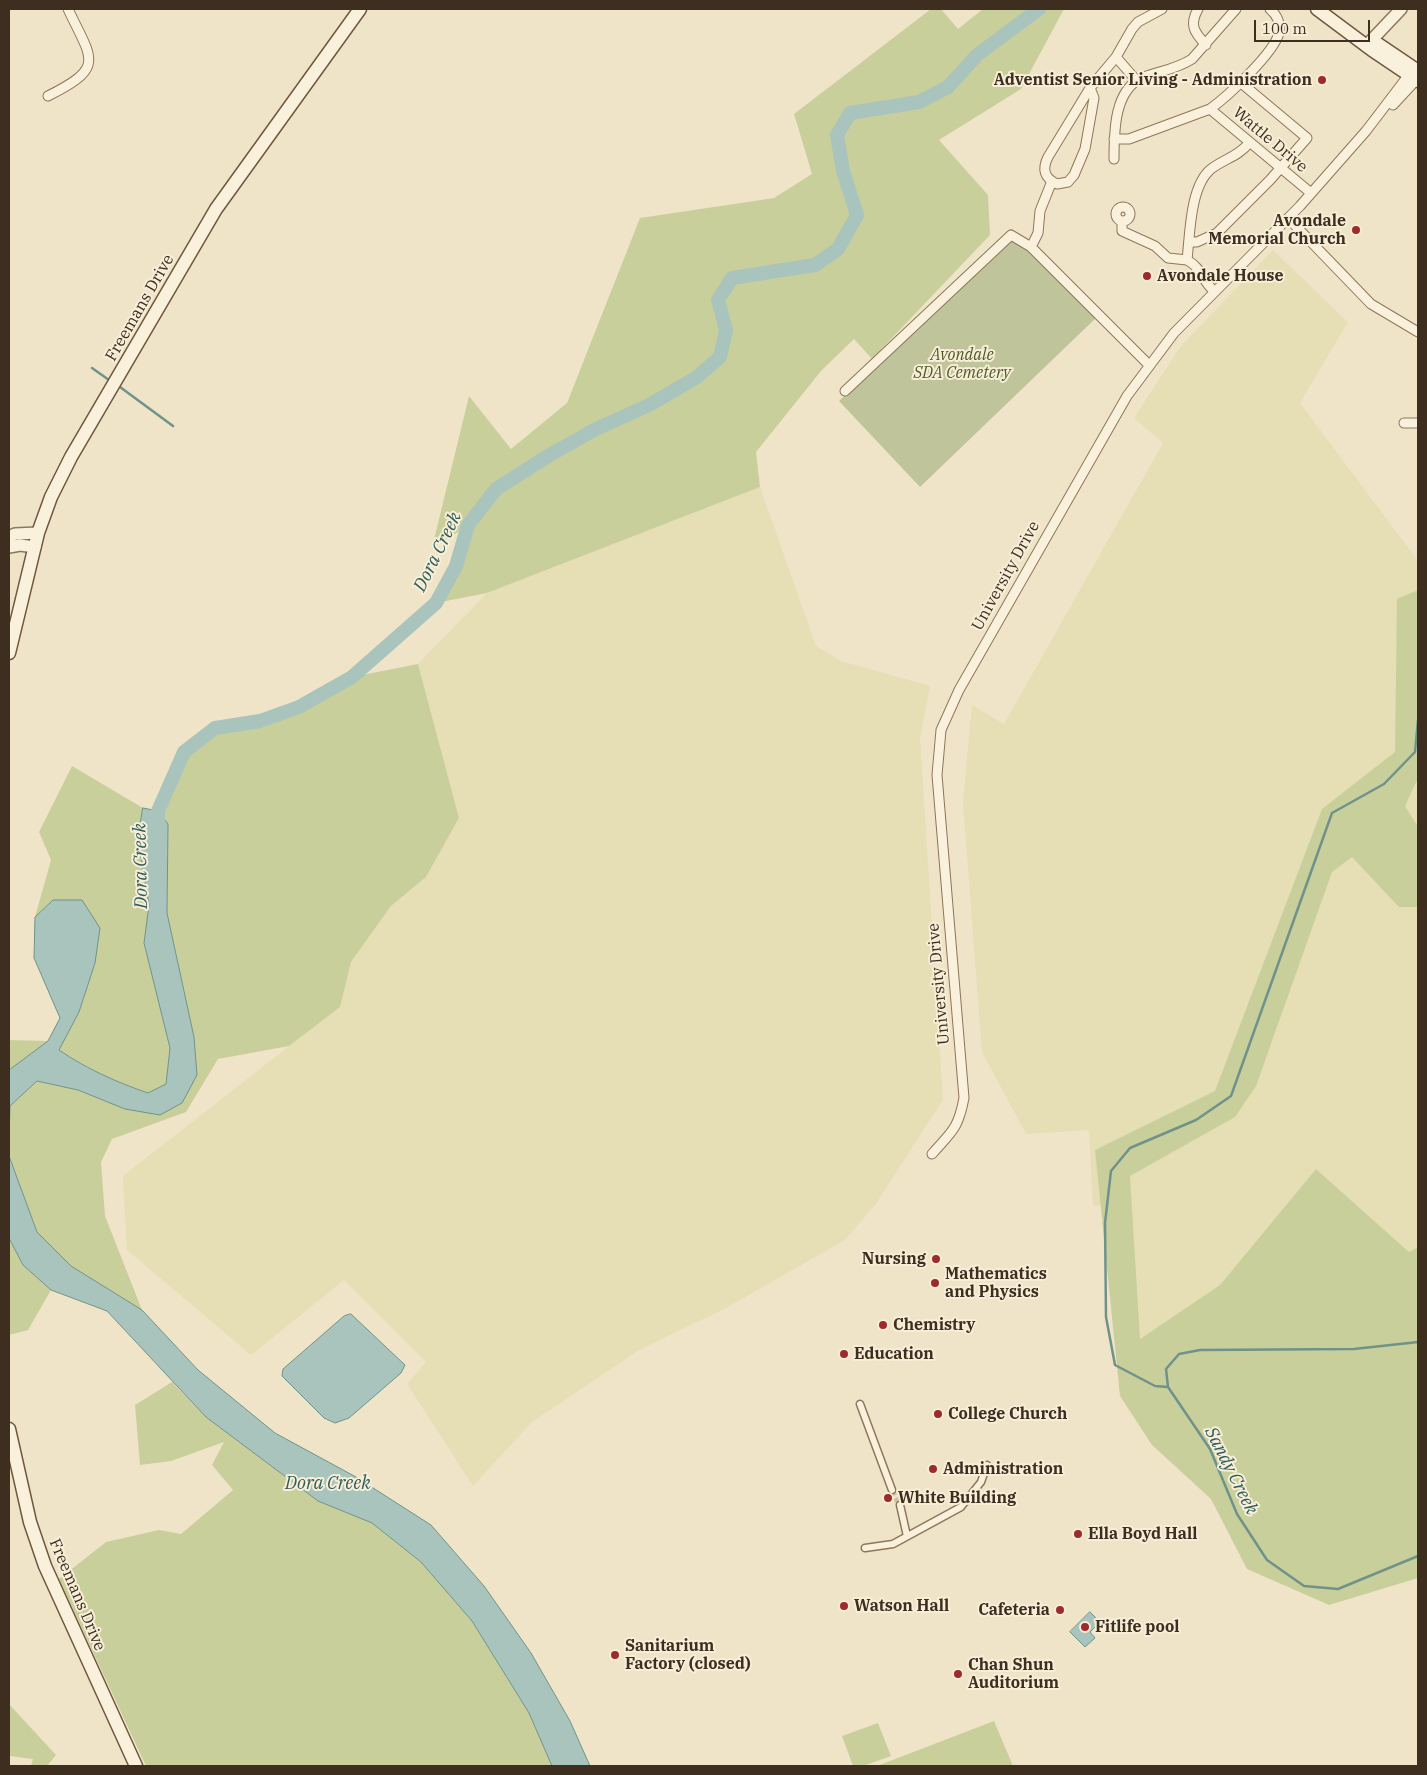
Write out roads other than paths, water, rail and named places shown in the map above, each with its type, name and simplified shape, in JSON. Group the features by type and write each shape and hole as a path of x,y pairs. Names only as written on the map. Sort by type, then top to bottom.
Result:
{"main road":[{"name":"Freemans Drive","path":"9,653 38,532 51,497 71,457 216,209 360,9"},
{"path":"1317,9 1416,76"},
{"path":"1326,9 1372,45"},
{"name":"Freemans Drive","path":"9,1429 30,1522 45,1566 136,1766"}],"street":[{"path":"48,96 76,82 83,76 88,66 87,47 68,9"},
{"path":"1090,88 1094,98 1085,149 1078,168 1068,182 1057,184 1046,176 1044,165 1090,88 1116,56 1138,22 1162,9"},
{"path":"1198,9 1192,26 1194,32 1206,45"},
{"path":"1114,160 1114,139 1125,91 1136,80 1184,64 1206,45 1236,9"},
{"path":"1114,139 1129,139 1210,109 1240,82 1274,44 1279,32 1276,14 1270,9"},
{"path":"1372,45 1401,9"},
{"path":"1116,56 1136,80"},
{"name":"University Drive","path":"932,1154 952,1133 961,1115 964,1098 937,775 941,730 959,690 1001,613 1126,396 1174,333 1288,218 1416,76"},
{"path":"1189,242 1197,242 1217,233 1282,168 1307,138 1240,82"},
{"name":"Wattle Drive","path":"1210,109 1311,193"},
{"path":"1187,260 1196,194 1204,176 1217,165 1243,151 1250,143"},
{"path":"1031,246 1038,233 1040,211 1052,181"},
{"path":"1288,218 1371,304 1418,332"},
{"path":"1122,221 1122,231 1128,236 1155,246 1168,258 1187,260 1199,269 1207,285 1214,291"},
{"path":"845,391 1011,235 1017,236 1031,246 1149,365"},
{"path":"1404,423 1418,423"},
{"path":"9,537 38,532"},
{"path":"9,547 20,545 35,547"},
{"path":"860,1404 892,1490"},
{"path":"865,1548 892,1544 961,1507 981,1482 987,1464"},
{"path":"900,1505 907,1536"}],"water":[{"name":"Dora Creek","path":"143,808 158,811 168,824 167,913 194,1037 197,1075 182,1103 160,1115 125,1109 78,1090 37,1081 10,1106 9,1141 9,1070 48,1041 60,1018 34,958 35,917 53,900 82,900 100,928 95,963 79,1012 59,1050 102,1074 148,1093 166,1084 170,1048 144,943 149,905 138,840"},
{"name":"Dora Creek","path":"9,1156 37,1232 71,1266 142,1310 198,1370 275,1433 356,1477 431,1525 484,1586 531,1653 570,1721 590,1766 552,1766 529,1713 472,1621 421,1562 372,1523 318,1501 206,1417 107,1311 51,1290 23,1265 9,1238"},
{"path":"351,1314 405,1365 401,1373 349,1418 335,1423 324,1418 282,1376 283,1369 344,1316"},
{"name":"Fitlife pool","path":"1090,1612 1100,1622 1090,1632 1095,1638 1085,1647 1070,1632"}],"waterway":[{"name":"Dora Creek","path":"158,829 158,811 184,752 215,728 260,721 299,707 352,677 436,603 456,566 468,525 496,489 594,430 651,404 697,377 720,357 726,330 718,300 732,278 815,265 838,249 857,215 843,171 837,135 850,113 919,102 948,87 977,55 1039,9"},
{"path":"92,368 109,380"},
{"path":"120,387 173,426"},
{"path":"1168,1387 1155,1386 1115,1365 1106,1317 1105,1223 1111,1171 1130,1148 1196,1120 1231,1096 1332,813 1384,784 1415,752 1418,720"},
{"name":"Sandy Creek","path":"1418,1342 1354,1349 1200,1350 1179,1354 1166,1369 1168,1387 1210,1449 1237,1514 1267,1560 1304,1586 1338,1589 1418,1556"}],"tunnel":[{"path":"892,1490 900,1505"}],"place":[{"name":"Adventist Senior Living - Administration","path":"1322,80"},
{"name":"Avondale Memorial Church","path":"1356,230"},
{"name":"Avondale House","path":"1147,276"},
{"name":"Nursing","path":"936,1259"},
{"name":"Mathematics and Physics","path":"935,1283"},
{"name":"Chemistry","path":"883,1325"},
{"name":"Education","path":"844,1354"},
{"name":"College Church","path":"938,1414"},
{"name":"Administration","path":"933,1469"},
{"name":"White Building","path":"888,1498"},
{"name":"Ella Boyd Hall","path":"1078,1534"},
{"name":"Watson Hall","path":"844,1606"},
{"name":"Cafeteria","path":"1060,1610"},
{"name":"Fitlife pool","path":"1085,1627"},
{"name":"Sanitarium Factory (closed)","path":"615,1655"},
{"name":"Chan Shun Auditorium","path":"958,1674"}],"park label":[{"name":"Avondale SDA Cemetery","path":"962,364"}]}
